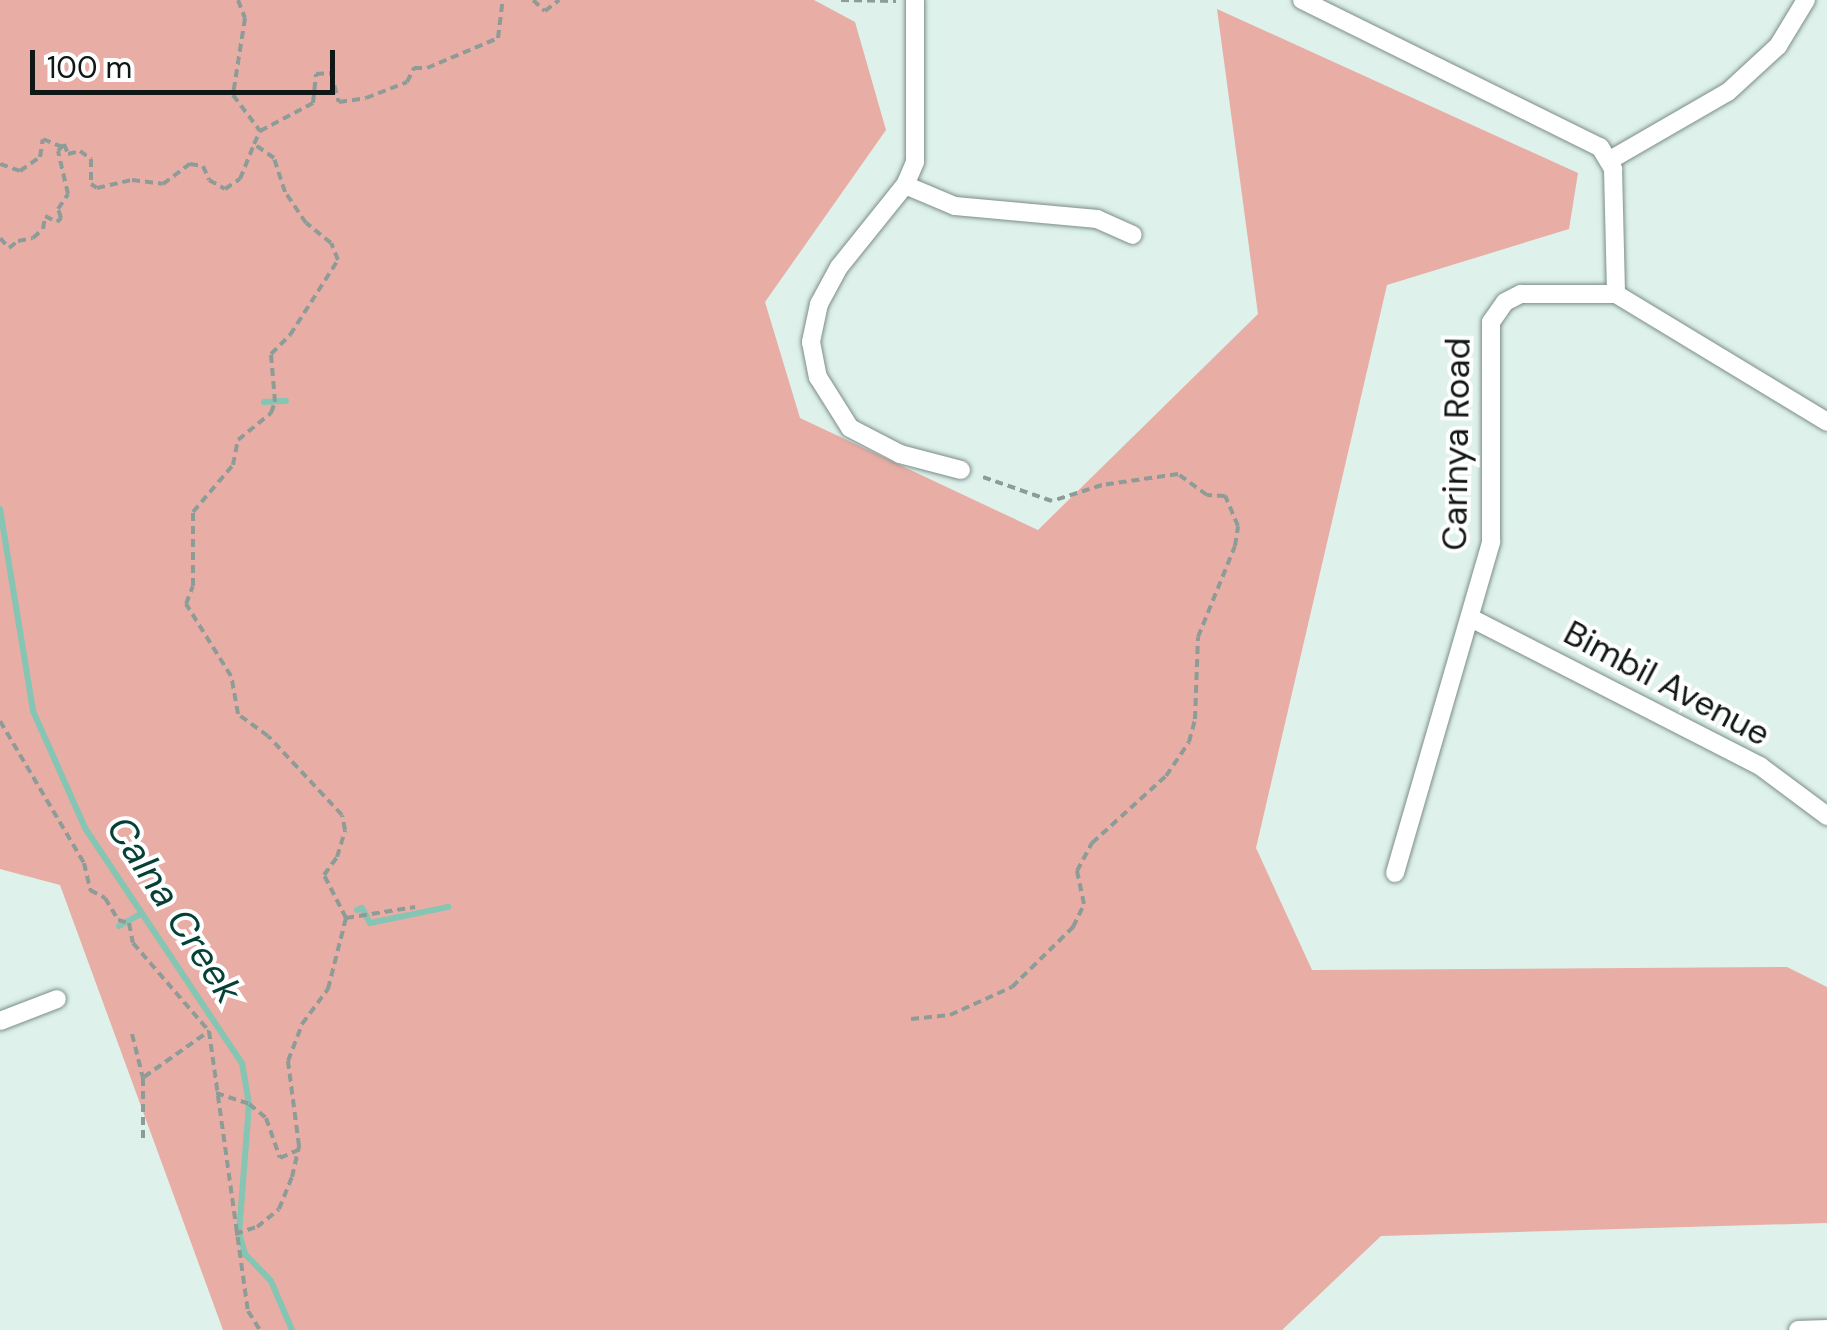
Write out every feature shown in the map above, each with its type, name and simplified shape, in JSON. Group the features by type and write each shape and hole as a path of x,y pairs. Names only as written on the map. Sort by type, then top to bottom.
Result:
{"street":[{"path":"915,0 918,144 906,184 828,286 812,330 813,358 827,397 850,428 900,454 961,470"},
{"path":"1302,0 1600,147 1610,160 1616,294 1827,422"},
{"path":"1610,160 1728,92 1778,46 1806,0"},
{"path":"906,184 955,206 1097,219 1133,234"},
{"name":"Carinya Road","path":"1395,873 1485,575 1495,506 1491,322 1496,311 1521,294 1616,294"},
{"name":"Bimbil Avenue","path":"1471,618 1760,766 1827,816"},
{"path":"0,1021 57,999"},
{"path":"1798,1330 1827,1329"}],"path":[{"path":"238,0 246,18 233,95 260,131"},
{"path":"0,164 20,171 40,156 43,139 62,147 64,144 68,154 80,151 91,160 91,184 97,188 132,180 163,184 190,164 202,166 209,180 225,189 240,179 260,131 313,103 316,74 332,73 339,102 366,98 407,82 414,68 427,68 498,38 503,0"},
{"path":"533,0 545,12 560,0"},
{"path":"841,0 915,0"},
{"path":"236,1234 258,1227 279,1209 298,1150 288,1061 302,1024 328,989 346,918 324,875 337,856 345,830 342,815 268,736 238,714 232,676 186,604 193,586 193,512 233,465 238,440 271,412 275,402 272,354 290,335 338,260 331,243 306,223 285,192 274,158 254,144"},
{"path":"0,238 9,248 44,229 45,216 57,222 61,218 58,209 68,194 59,162 62,147"},
{"path":"911,1019 950,1015 1012,988 1073,927 1084,904 1077,871 1092,843 1166,776 1189,742 1195,720 1198,637 1236,546 1238,526 1225,496 1206,496 1178,474 1102,484 1052,500 961,470"},
{"path":"0,721 84,863 90,890 105,898 118,920 128,922 134,943 209,1030 248,1310 260,1330"},
{"path":"346,918 415,906"},
{"path":"144,1078 209,1030"},
{"path":"132,1034 144,1078 143,1139"},
{"path":"216,1093 249,1104 266,1118 280,1158 298,1150"}],"shaded area":[{"path":"0,0 814,0 855,22 886,130 765,302 800,418 1038,530 1258,314 1217,9 1578,173 1569,229 1387,285 1256,848 1312,970 1787,967 1827,987 1827,1223 1381,1236 1282,1330 223,1330 60,885 0,869"}],"waterway":[{"path":"264,402 286,401"},
{"name":"Calna Creek","path":"0,509 33,711 85,828 242,1063 249,1104 239,1233 245,1254 271,1281 292,1330"},
{"path":"357,910 362,908 370,923 448,907"},
{"path":"119,926 142,913"}]}
